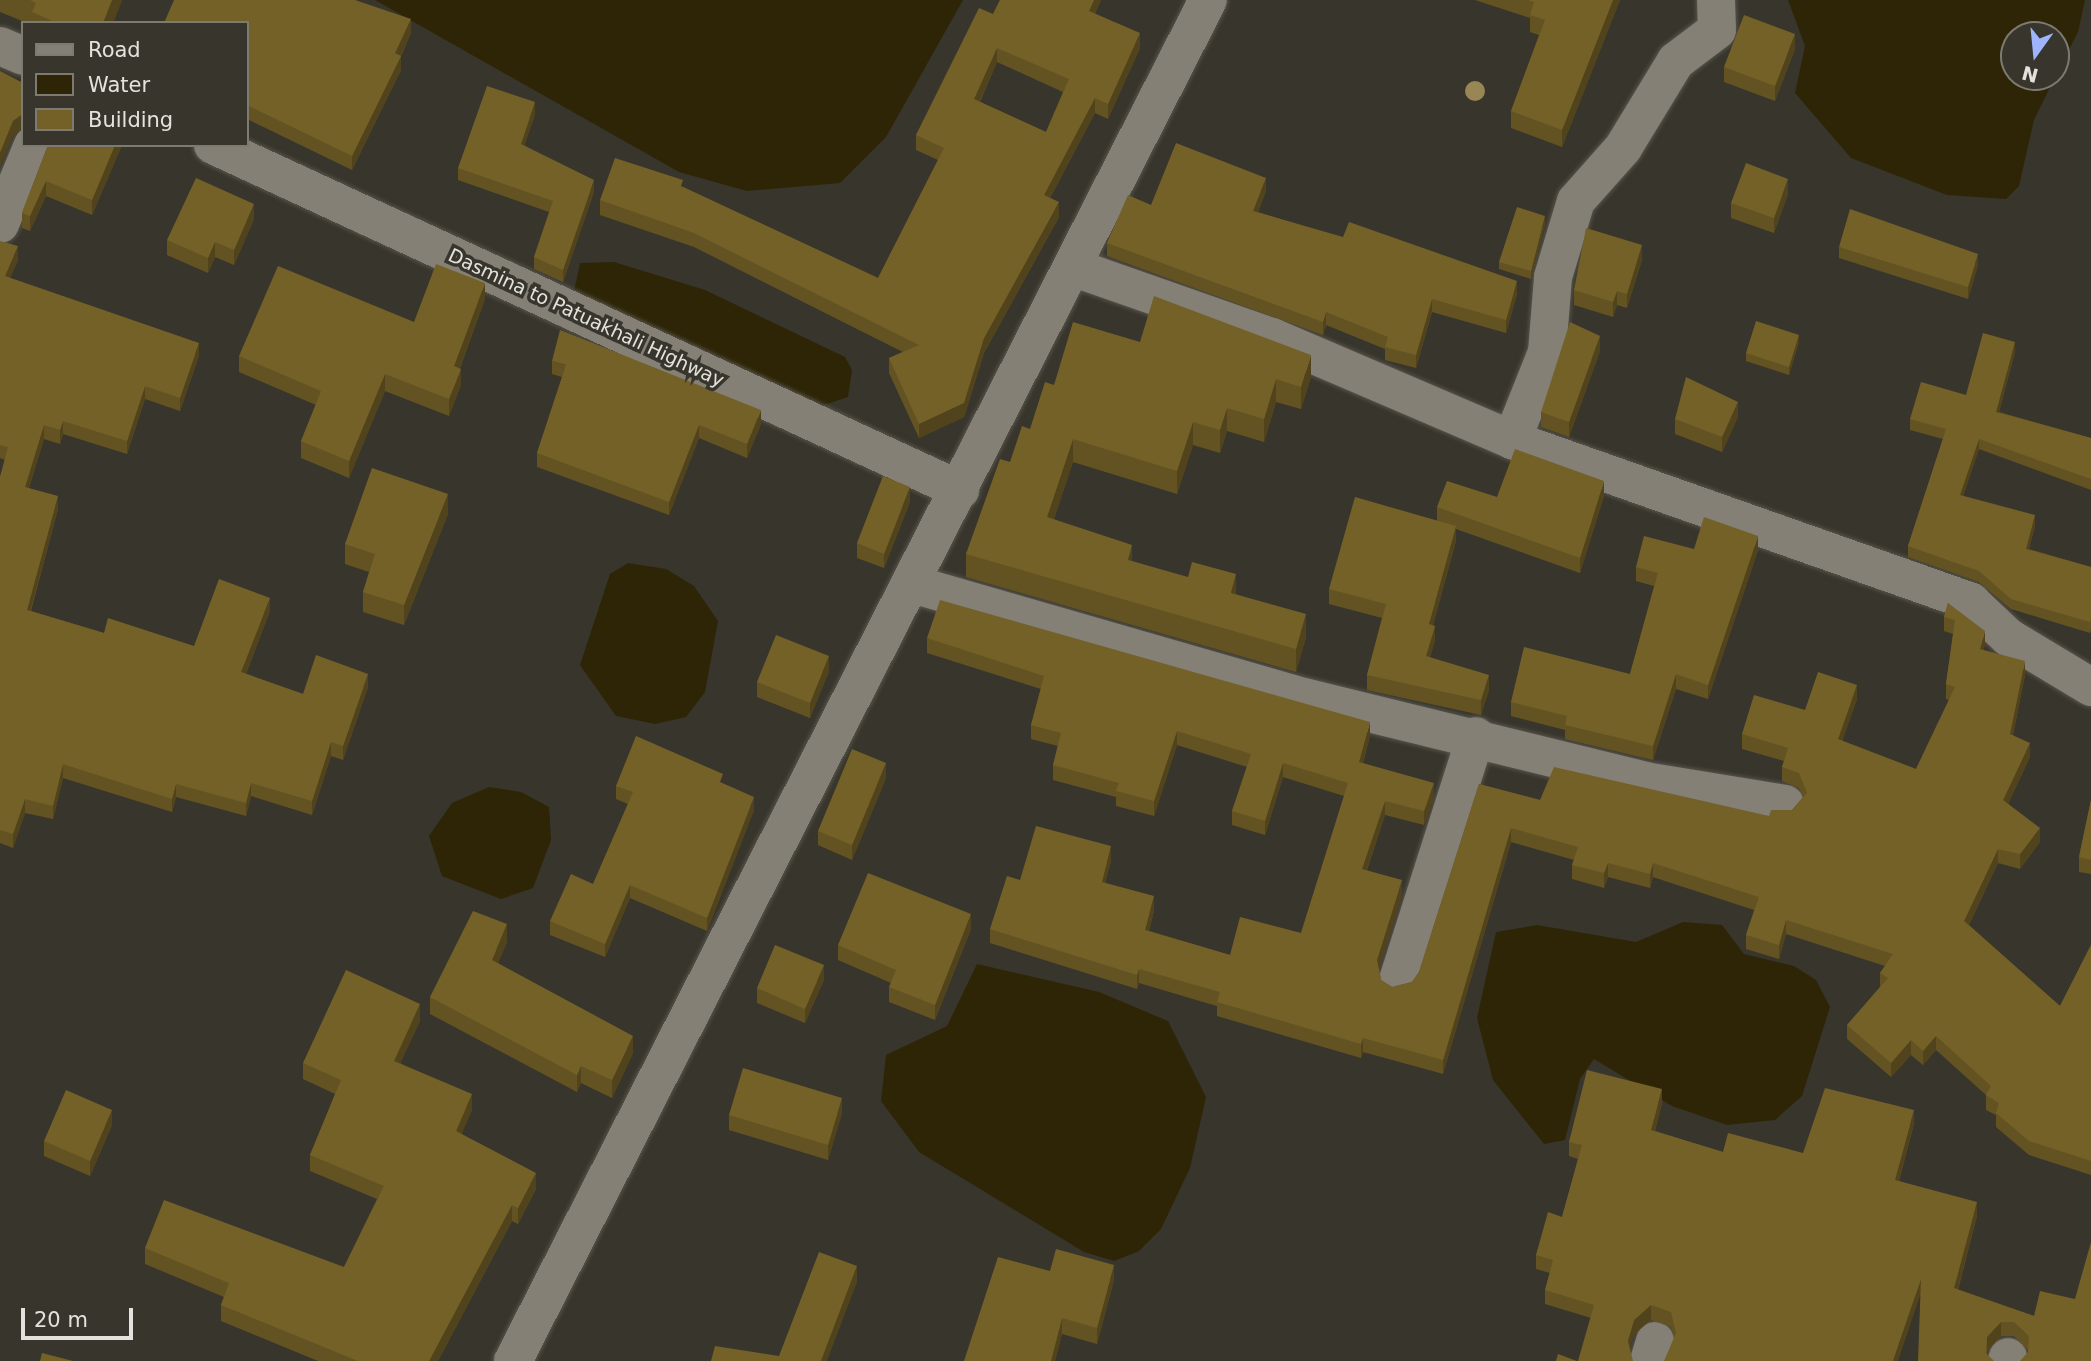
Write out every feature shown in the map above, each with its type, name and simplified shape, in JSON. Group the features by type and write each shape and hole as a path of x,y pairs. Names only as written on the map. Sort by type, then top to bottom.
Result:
{"street":[{"path":"513,1361 1208,0"},
{"path":"1512,440 1547,352 1553,277 1576,201 1623,148 1676,61 1717,30 1716,0"},
{"path":"0,46 21,56"},
{"path":"0,224 32,147"},
{"name":"Dasmina to Patuakhali Highway","path":"217,147 960,490"},
{"path":"1072,267 1272,337 1512,440 1971,602 2008,637 2091,687"},
{"path":"912,584 1308,698 1476,736 1645,781 1785,804"},
{"path":"1398,980 1476,736"}],"water":[{"path":"375,0 963,0 886,137 840,183 747,191 679,172"},
{"path":"1788,0 2085,0 2078,32 2070,48 2070,21 2000,21 2000,91 2048,91 2034,120 2019,186 2006,199 1947,195 1851,158 1795,93 1805,46"},
{"path":"614,262 705,290 845,357 852,370 848,397 821,406 574,292 580,263"},
{"path":"628,563 666,569 694,586 718,621 705,692 686,717 655,724 616,716 580,665 610,574"},
{"path":"489,787 521,792 549,807 551,840 533,888 501,899 442,876 429,836 452,803"},
{"path":"1683,922 1722,925 1744,954 1794,966 1816,980 1830,1007 1802,1096 1775,1120 1727,1125 1672,1106 1594,1059 1580,1079 1565,1140 1544,1144 1493,1080 1477,1018 1496,932 1537,925 1636,942"},
{"path":"977,964 1099,992 1168,1021 1206,1097 1190,1168 1161,1229 1139,1251 1114,1261 1084,1252 919,1152 881,1101 886,1055 947,1026"}],"building":[{"path":"30,0 112,0 104,21 52,21 32,12 36,3"},
{"path":"174,0 355,0 411,19 395,53 401,56 352,156 248,105 248,21 165,21"},
{"path":"1000,0 1094,0 1089,11 1140,33 1108,104 1095,98 1044,195 1059,202 984,338 964,403 919,424 889,358 919,345 694,233 600,200 615,158 683,180 681,186 878,278 944,148 916,135 979,8 993,14","holes":["997,48 1069,79 1046,132 974,99"]},
{"path":"1527,0 1613,0 1562,130 1511,111 1545,20 1530,15 1534,2"},
{"path":"1744,15 1795,34 1775,86 1724,67"},
{"path":"0,71 21,82 21,115 13,121 0,153"},
{"path":"487,86 535,102 521,144 594,180 563,270 534,257 553,201 458,168"},
{"path":"1176,143 1266,178 1253,211 1343,237 1349,222 1517,281 1506,320 1432,299 1416,355 1385,347 1388,337 1326,312 1323,322 1107,243 1128,195 1151,205"},
{"path":"47,147 114,147 92,200 46,181 30,216 22,213"},
{"path":"1746,163 1788,179 1774,218 1731,203"},
{"path":"196,178 254,204 234,250 215,242 208,258 167,240"},
{"path":"1517,207 1545,216 1531,271 1499,262"},
{"path":"1850,209 1978,254 1968,287 1839,247"},
{"path":"1586,228 1642,245 1627,294 1617,291 1613,302 1574,290"},
{"path":"0,241 18,246 5,276 199,343 180,398 145,386 127,441 63,421 60,430 44,425 25,487 58,496 27,610 104,633 108,618 194,646 219,579 270,598 241,672 303,694 316,655 368,674 343,746 331,742 312,801 251,783 246,803 176,784 172,799 63,764 53,806 25,799 13,834 0,830 0,477 8,447 0,445"},
{"path":"436,264 485,283 454,366 461,369 449,399 385,374 349,461 301,441 321,391 239,356 278,266 414,322"},
{"path":"1154,296 1311,355 1301,387 1276,379 1264,419 1227,408 1220,430 1193,422 1177,471 1073,439 1047,517 1132,545 1128,560 1188,577 1192,562 1236,574 1231,593 1306,614 1296,649 966,554 1000,459 1010,462 1022,426 1030,429 1045,382 1054,385 1073,322 1140,342"},
{"path":"1756,321 1799,335 1789,367 1746,353"},
{"path":"1570,322 1600,336 1569,422 1541,412"},
{"path":"560,330 761,410 747,444 699,425 669,502 537,453 566,365 552,361"},
{"path":"1983,333 2015,342 1996,412 2091,438 2091,479 1979,439 1960,495 2035,515 2026,549 2091,567 2090,622 2011,599 1979,571 1908,546 1946,429 1910,419 1921,382 1966,395"},
{"path":"1686,377 1738,402 1722,437 1675,419"},
{"path":"1515,449 1604,481 1580,558 1437,507 1447,481 1497,497"},
{"path":"372,468 448,494 404,605 363,592 375,554 345,544"},
{"path":"883,476 910,487 884,554 857,543"},
{"path":"1355,497 1456,526 1429,624 1435,626 1426,656 1489,675 1481,700 1367,675 1386,604 1329,589"},
{"path":"1704,517 1758,536 1708,685 1676,674 1653,746 1565,725 1567,716 1511,702 1524,647 1630,674 1658,573 1636,567 1644,536 1694,549"},
{"path":"940,600 1370,722 1359,762 1434,783 1424,811 1385,801 1362,869 1402,880 1377,960 1381,980 1392,987 1412,982 1419,972 1479,784 1540,800 1554,767 1769,816 1771,810 1792,810 1807,793 1799,773 1782,767 1788,748 1742,734 1754,695 1805,710 1818,672 1857,685 1838,739 1916,769 1955,687 1946,684 1955,620 1944,617 1948,603 1985,631 1980,649 2025,661 2010,734 2030,743 2003,800 2040,828 2020,854 1998,849 1964,921 2060,1006 2091,945 2091,1161 2029,1141 1996,1113 1999,1103 1986,1095 1991,1086 1936,1036 1923,1051 1911,1040 1891,1063 1847,1025 1888,978 1880,973 1893,954 1786,920 1779,945 1746,935 1759,897 1653,863 1650,874 1608,863 1604,873 1572,865 1578,847 1511,828 1443,1060 1363,1038 1361,1044 1217,1002 1220,992 1139,969 1137,975 990,929 1007,876 1020,880 1036,826 1111,846 1102,882 1154,896 1145,930 1230,955 1240,917 1301,933 1348,783 1283,763 1265,821 1232,811 1251,754 1177,731 1154,801 1116,791 1119,783 1053,765 1061,733 1031,725 1044,676 927,638"},
{"path":"776,635 829,656 810,703 757,682"},
{"path":"636,736 723,774 720,782 754,797 707,918 630,885 605,944 550,921 571,874 593,884 633,792 616,786"},
{"path":"852,749 886,763 852,845 818,831"},
{"path":"2091,800 2091,860 2079,857"},
{"path":"868,873 971,914 935,1005 889,987 896,970 838,945"},
{"path":"473,911 507,924 492,960 633,1036 612,1080 581,1066 577,1075 430,997"},
{"path":"775,945 824,965 805,1009 757,988"},
{"path":"346,970 420,1004 394,1061 472,1094 456,1131 536,1173 518,1208 512,1205 429,1361 358,1361 221,1305 229,1283 145,1248 164,1200 344,1267 384,1186 310,1155 341,1080 303,1063"},
{"path":"743,1068 842,1098 828,1145 729,1115"},
{"path":"1587,1070 1662,1089 1651,1130 1723,1152 1728,1133 1803,1153 1825,1088 1914,1110 1895,1180 1977,1202 1954,1288 2034,1316 2040,1291 2075,1299 2091,1242 2091,1361 2020,1361 2028,1352 2029,1336 2014,1322 2001,1322 1987,1337 1986,1353 1994,1361 1918,1361 1921,1279 1893,1361 1664,1361 1676,1333 1671,1312 1651,1305 1634,1320 1628,1341 1633,1361 1578,1361 1594,1305 1545,1290 1553,1260 1536,1255 1548,1212 1562,1217 1582,1145 1569,1142"},
{"path":"66,1090 112,1110 90,1161 44,1141"},
{"path":"1056,1249 1114,1265 1097,1328 1062,1318 1051,1361 964,1361 998,1257 1050,1271"},
{"path":"819,1252 857,1266 821,1361 711,1361 715,1346 779,1356"},
{"path":"42,1353 73,1361 40,1361"},
{"path":"1558,1354 1577,1361 1556,1361"}]}
